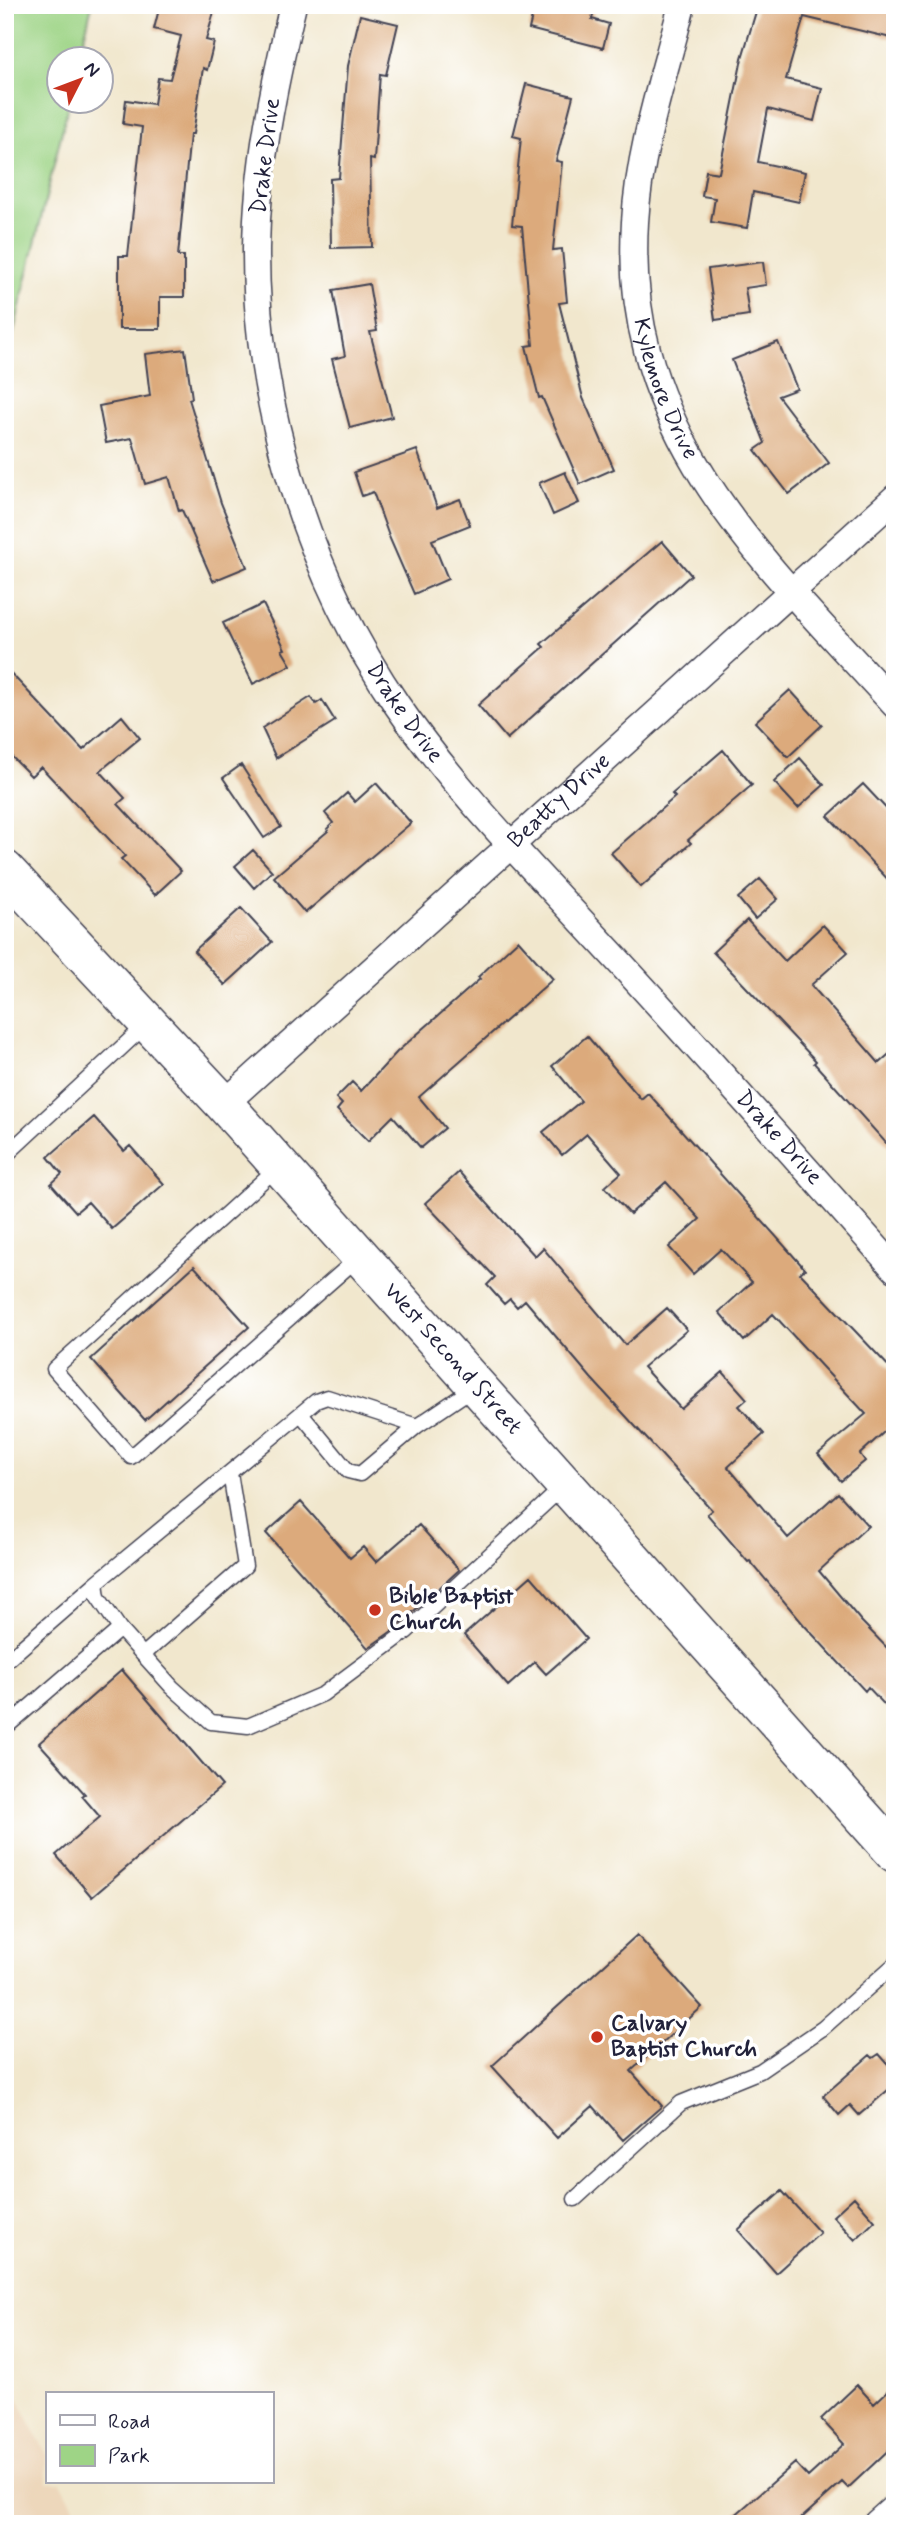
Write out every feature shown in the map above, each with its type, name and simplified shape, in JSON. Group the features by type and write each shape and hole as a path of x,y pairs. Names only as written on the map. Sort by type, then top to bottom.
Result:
{"main road":[{"name":"West Second Street","path":"5,870 224,1104 895,1853"}],"street":[{"name":"Drake Drive","path":"293,5 270,112 259,197 256,248 260,325 271,404 281,443 309,531 341,608 396,704 438,759 895,1269"},
{"name":"Kylemore Drive","path":"682,5 642,164 635,222 635,277 642,332 654,379 672,422 705,483 734,523 792,592 895,705"},
{"name":"Beatty Drive","path":"224,1104 895,498"},
{"path":"876,2524 895,2507"}],"lane":[{"path":"5,1156 148,1023"},
{"path":"279,1166 54,1369 131,1457 360,1256"},
{"path":"301,1414 348,1471 360,1474 417,1426 476,1386"},
{"path":"5,1662 316,1401 327,1397 417,1426"},
{"path":"143,1655 245,1566 230,1473"},
{"path":"96,1583 98,1597 120,1629 172,1687 211,1722 248,1726 323,1694 406,1632 565,1485"},
{"path":"5,1728 120,1629"},
{"path":"575,2199 681,2103 760,2071 823,2028 895,1964"}],"shaded area":[{"path":"5,2374 46,2453 46,2484 62,2484 83,2524 5,2524"}],"green space":[{"path":"5,5 92,5 82,46 46,46 46,116 66,116 13,335 5,342"}],"building":[{"path":"160,5 216,5 206,40 214,42 207,70 203,68 193,134 190,134 178,256 184,256 184,297 160,297 160,329 119,329 119,256 128,256 142,127 123,124 126,100 154,104 158,78 170,79 181,36 154,29"},
{"path":"535,5 595,5 592,19 609,24 603,48 529,29"},
{"path":"758,5 780,5 792,9 792,5 868,5 895,12 895,39 804,17 786,79 822,88 814,121 768,109 758,162 805,172 799,202 753,192 747,228 711,222 715,198 702,196 706,171 719,173 742,58"},
{"path":"360,15 398,24 386,75 380,74 374,160 370,159 372,247 331,248 330,179 339,178 348,66"},
{"path":"526,84 573,96 556,161 562,162 553,250 562,249 567,302 559,303 583,398 614,469 580,484 542,397 539,398 526,346 533,345 522,226 512,225 521,138 513,136"},
{"path":"763,262 766,285 745,288 749,315 715,320 708,269"},
{"path":"369,284 377,331 370,332 392,417 350,428 332,359 345,356 333,290"},
{"path":"778,342 797,389 778,396 829,463 789,494 755,450 765,443 732,360"},
{"path":"185,349 192,398 189,399 221,503 247,567 213,581 182,510 179,511 169,477 145,484 132,438 106,443 99,406 150,396 145,354"},
{"path":"417,450 437,508 460,499 470,525 432,540 448,579 414,594 373,492 362,496 354,472"},
{"path":"565,472 579,503 553,515 539,483"},
{"path":"662,541 691,575 507,739 478,705 544,647 541,644"},
{"path":"263,604 291,665 253,684 223,623"},
{"path":"5,667 83,750 122,716 140,738 100,771 125,798 118,804 181,871 155,895 121,859 125,856 41,767 31,776 5,750"},
{"path":"790,690 822,725 788,757 755,722"},
{"path":"311,697 316,704 322,700 335,721 276,758 262,728"},
{"path":"723,750 752,785 688,840 691,843 641,887 611,853 675,797 672,794"},
{"path":"800,758 824,785 798,808 774,782"},
{"path":"241,765 281,827 264,838 223,778"},
{"path":"376,783 411,823 305,913 274,877 328,831 333,823 325,813 347,793 355,802"},
{"path":"863,784 895,818 895,887 828,816"},
{"path":"253,850 272,871 254,888 235,866"},
{"path":"760,879 778,899 755,919 738,898"},
{"path":"241,908 272,942 225,985 194,951"},
{"path":"747,920 785,961 823,925 848,952 811,985 879,1063 895,1049 895,1153 814,1063 816,1061 713,952"},
{"path":"518,940 553,979 419,1097 445,1128 421,1148 393,1116 368,1141 337,1110 342,1104 336,1098 352,1082 361,1091 397,1052 480,979 478,977"},
{"path":"587,1036 641,1099 648,1093 805,1269 800,1273 895,1373 895,1422 860,1454 865,1461 841,1481 818,1454 866,1414 773,1314 744,1341 719,1312 752,1282 721,1249 693,1274 669,1247 700,1219 666,1182 630,1214 605,1187 621,1173 587,1134 562,1155 543,1132 581,1101 552,1066"},
{"path":"94,1117 124,1151 130,1146 164,1184 112,1229 88,1202 76,1212 51,1184 62,1174 48,1157"},
{"path":"459,1172 535,1256 543,1248 625,1345 667,1308 687,1330 643,1367 681,1409 723,1372 747,1399 739,1406 764,1434 728,1467 788,1538 838,1493 868,1526 819,1571 895,1656 895,1716 868,1687 865,1691 804,1625 707,1514 712,1510 591,1378 525,1300 517,1307 510,1299 504,1304 487,1285 495,1277 425,1203"},
{"path":"194,1266 249,1327 145,1420 91,1359"},
{"name":"Bible Baptist Church","path":"301,1502 350,1558 363,1547 376,1562 419,1525 459,1570 392,1631 368,1648 266,1533"},
{"path":"531,1576 586,1639 546,1674 535,1662 508,1686 464,1635"},
{"path":"122,1670 222,1786 92,1897 56,1855 100,1817 82,1796 85,1794 39,1743"},
{"name":"Calvary Baptist Church","path":"637,1935 702,2007 631,2071 662,2106 623,2140 593,2106 557,2138 492,2066"},
{"path":"879,2054 895,2072 895,2084 859,2115 850,2105 839,2115 823,2096 870,2055 873,2058"},
{"path":"782,2191 820,2233 776,2273 738,2230"},
{"path":"854,2197 875,2221 855,2240 833,2216"},
{"path":"895,2384 895,2444 848,2488 842,2482 795,2524 725,2524 795,2463 808,2477 844,2444 821,2419 857,2385 874,2404"}],"place":[{"name":"Bible Baptist Church","path":"375,1610"},
{"name":"Calvary Baptist Church","path":"597,2037"}]}
